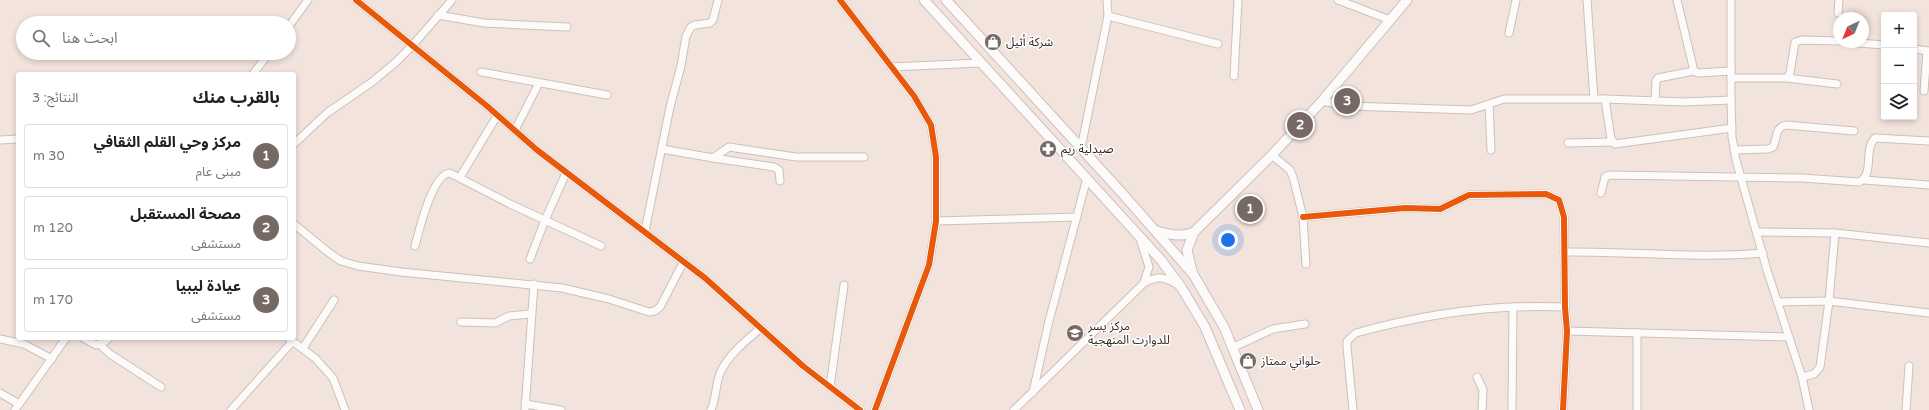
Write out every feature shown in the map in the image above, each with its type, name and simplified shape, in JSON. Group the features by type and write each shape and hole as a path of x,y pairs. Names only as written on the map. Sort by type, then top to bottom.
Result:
{"main road":[{"path":"925,0 980,63 1137,232 1161,260 1181,287 1205,327 1240,410"},
{"path":"946,0 1156,231 1193,274 1208,298 1234,347 1258,410"},
{"path":"1156,231 1176,236 1186,236 1194,232 1272,155 1322,101 1407,0"},
{"path":"1193,274 1187,250 1194,232"}],"street":[{"path":"296,16 308,0"},
{"path":"356,0 566,173 684,261 783,348 860,410"},
{"path":"296,142 326,113 372,82 412,46 452,0"},
{"path":"645,231 670,107 681,66 686,36 691,27 695,24 710,22 713,20 718,0"},
{"path":"840,0 914,96 931,125 936,157 936,221 930,265 875,410"},
{"path":"1081,148 1108,16 1106,0"},
{"path":"1234,76 1238,0"},
{"path":"1338,0 1390,20"},
{"path":"1509,33 1516,0"},
{"path":"1586,0 1594,99"},
{"path":"1677,0 1694,71"},
{"path":"1731,0 1731,100 1734,150 1740,178 1762,253 1802,377 1809,410"},
{"path":"1838,12 1839,0"},
{"path":"438,16 484,23 567,27"},
{"path":"1108,16 1218,44"},
{"path":"1787,78 1790,73 1795,42 1802,40 1833,41"},
{"path":"1869,44 1881,45"},
{"path":"1917,49 1928,51 1924,90"},
{"path":"255,72 264,60"},
{"path":"891,67 980,63"},
{"path":"1655,100 1656,81 1658,78 1694,71 1698,73 1731,71"},
{"path":"481,72 607,95"},
{"path":"1731,78 1787,78 1837,84"},
{"path":"515,130 539,83"},
{"path":"1322,101 1348,106 1470,110 1504,99 1731,100"},
{"path":"1605,99 1612,142"},
{"path":"1489,104 1491,150"},
{"path":"460,177 497,116"},
{"path":"1734,150 1768,149 1773,147 1777,131 1780,127 1786,125 1854,131"},
{"path":"1568,143 1612,142 1615,144 1625,144 1732,128"},
{"path":"1864,180 1867,170 1869,148 1875,138 1929,141"},
{"path":"0,140 16,139"},
{"path":"712,158 729,147 796,157 864,157"},
{"path":"662,149 774,167 780,170 780,181"},
{"path":"1272,155 1290,170 1293,177 1303,217 1306,264"},
{"path":"530,259 545,220 566,173"},
{"path":"415,246 426,209 441,178 448,174 460,177 496,197 601,246"},
{"path":"1601,193 1603,181 1605,177 1609,175 1802,178 1859,182 1864,180 1929,185"},
{"path":"1033,392 1049,321 1087,178"},
{"path":"1303,217 1405,208 1440,209 1469,195 1546,194 1559,200 1562,207 1565,225 1565,307 1567,331 1563,410"},
{"path":"936,221 1077,217"},
{"path":"296,226 328,252 342,261 358,266 401,272 534,284 562,288 609,299 649,312 655,311 663,302 684,261"},
{"path":"1137,232 1148,263 1148,272 1144,282"},
{"path":"1757,232 1835,233 1929,243"},
{"path":"1802,377 1814,374 1820,367 1829,301 1835,233"},
{"path":"1564,252 1610,252 1705,256 1762,253"},
{"path":"1014,410 1144,282 1154,278 1164,277 1181,287"},
{"path":"534,284 530,314 525,407 561,410"},
{"path":"830,387 844,285"},
{"path":"303,348 334,300"},
{"path":"1778,302 1829,301 1929,313"},
{"path":"1353,410 1347,347 1347,341 1351,336 1378,326 1436,314 1513,307 1565,307"},
{"path":"1512,410 1513,307"},
{"path":"462,322 495,323 509,316 530,314"},
{"path":"1234,347 1273,328 1305,324"},
{"path":"711,410 716,397 721,371 730,356 761,328"},
{"path":"1567,331 1789,337"},
{"path":"1637,333 1637,410"},
{"path":"0,339 24,344 52,359"},
{"path":"0,393 17,407 65,340"},
{"path":"86,340 93,344 99,344 106,340"},
{"path":"230,410 290,340 303,348 333,378 344,410"},
{"path":"99,344 110,354 162,387"},
{"path":"1906,410 1910,366"},
{"path":"1477,377 1483,390 1482,410"}],"cycle path":[{"path":"356,0 487,106 537,150 705,278 803,366 860,410"},
{"path":"840,0 914,96 931,125 936,157 936,221 929,265 875,410"},
{"path":"1303,217 1405,208 1440,209 1469,195 1546,194 1559,200 1564,217 1565,307 1567,331 1563,410"}],"place":[{"name":"شركة أثيل","path":"993,42"},
{"name":"عيادة ليبيا","path":"1347,101"},
{"name":"مصحة المستقبل","path":"1300,125"},
{"name":"صيدلية ريم","path":"1048,149"},
{"name":"مركز وحي القلم الثقافي","path":"1250,209"},
{"name":"مركز يسر للدوارت المنهجية","path":"1075,333"},
{"name":"حلواني ممتاز","path":"1248,361"}]}
